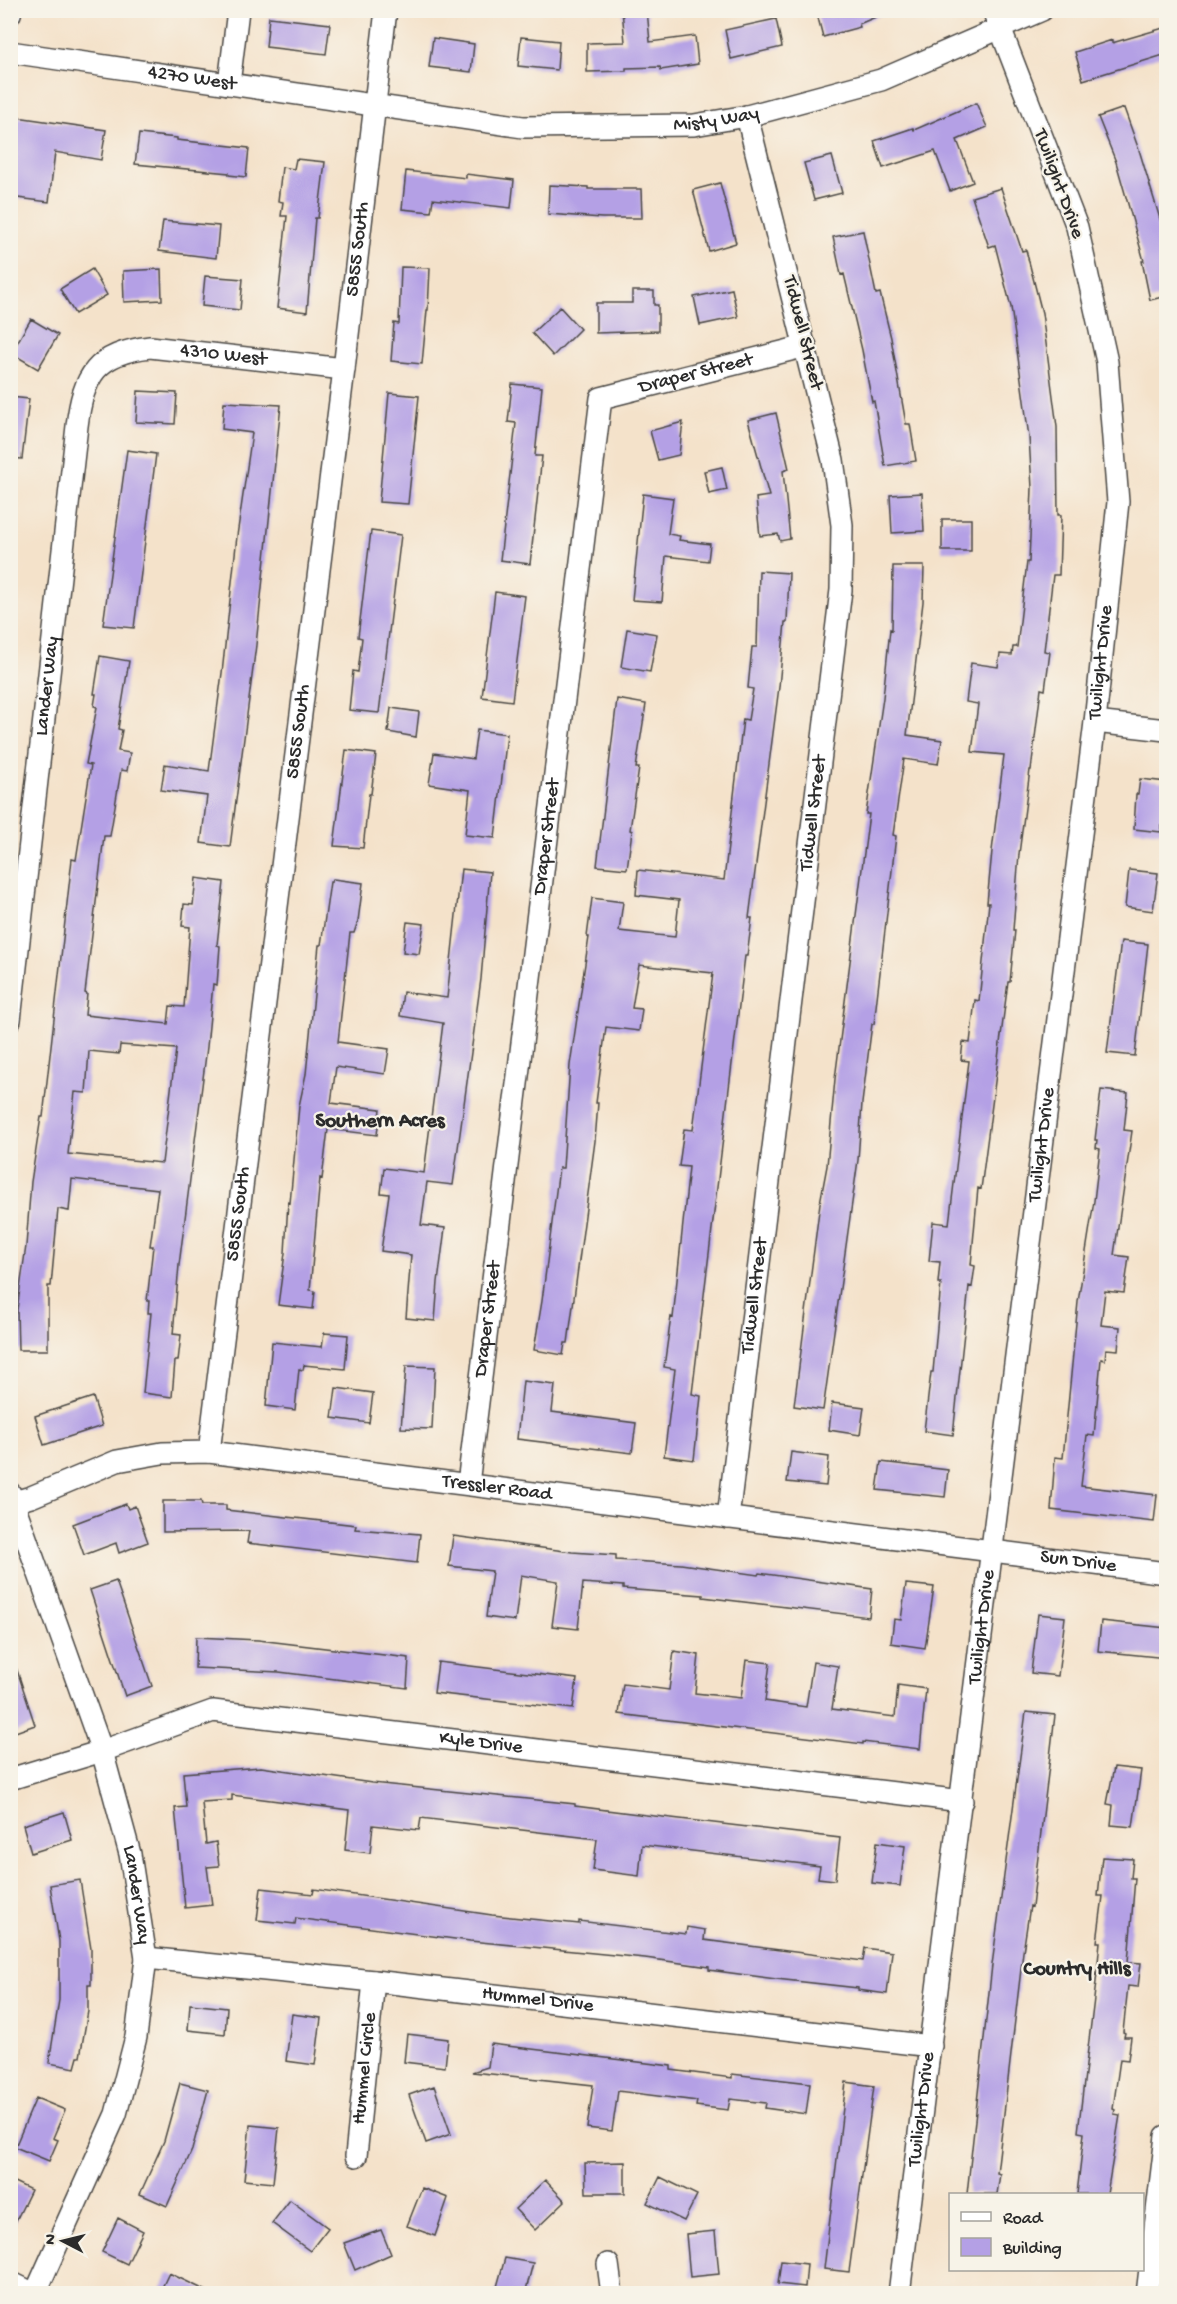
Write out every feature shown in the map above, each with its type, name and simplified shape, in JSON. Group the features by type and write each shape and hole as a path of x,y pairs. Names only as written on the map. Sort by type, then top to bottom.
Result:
{"street":[{"path":"229,84 238,10"},
{"name":"5855 South","path":"209,1452 344,369 386,10"},
{"name":"Misty Way","path":"375,105 523,127 694,125 747,116 881,80 995,19 1042,10"},
{"name":"Twilight Drive","path":"899,2294 1095,722 1118,502 1107,362 1077,226 995,19"},
{"name":"4270 West","path":"10,52 375,105"},
{"name":"Tidwell Street","path":"728,1518 841,590 842,525 832,460 806,346 747,116"},
{"name":"Draper Street","path":"468,1484 601,398 806,346"},
{"name":"4310 West","path":"106,359 119,352 150,347 344,369"},
{"name":"Lander Way","path":"10,1020 80,406 88,381 106,359"},
{"path":"1095,722 1167,730"},
{"name":"Tressler Road","path":"12,1499 117,1461 162,1454 209,1452 992,1551"},
{"name":"Lander Way","path":"12,1499 102,1751 130,1854 146,1958 136,2037 116,2114 34,2294"},
{"name":"Sun Drive","path":"992,1551 1167,1574"},
{"name":"Kyle Drive","path":"10,1779 102,1751 213,1711 962,1801"},
{"name":"Hummel Drive","path":"146,1958 374,1981 931,2046"},
{"name":"Hummel Circle","path":"356,2156 374,1981"},
{"path":"1147,2294 1167,2136"},
{"path":"608,2264 612,2294"},
{"path":"10,2282 34,2294"}],"building":[{"path":"622,10 647,10 650,42 695,36 698,64 661,70 660,67 587,72 587,43 625,42"},
{"path":"816,10 890,11 859,24 860,27 823,37"},
{"path":"269,17 330,24 326,54 266,47"},
{"path":"776,19 782,47 731,59 725,30"},
{"path":"1167,27 1167,54 1083,80 1075,52 1112,40 1112,43"},
{"path":"521,37 559,41 557,70 518,66"},
{"path":"433,38 474,44 471,72 429,67"},
{"path":"976,103 987,127 957,140 973,182 950,191 935,151 883,168 874,141 913,128 914,130"},
{"path":"1124,108 1167,242 1167,296 1150,300 1142,261 1144,261 1128,204 1116,162 1098,117"},
{"path":"10,116 106,130 101,160 55,152 49,202 10,197 16,149 10,148"},
{"path":"139,134 249,148 246,177 229,175 229,173 135,164"},
{"path":"832,156 842,193 814,200 804,163"},
{"path":"296,159 325,162 318,218 315,218 307,312 277,308 287,216 281,216 283,202 278,201 282,167 294,169"},
{"path":"406,171 466,178 466,174 514,180 511,208 433,199 431,212 402,209"},
{"path":"720,183 736,243 709,251 693,190"},
{"path":"549,185 588,187 588,189 641,189 642,218 548,214"},
{"path":"1001,188 1022,251 1026,250 1042,313 1057,427 1058,515 1061,515 1059,575 1053,575 1044,651 1050,652 1045,690 1041,689 1019,854 1010,982 1008,982 981,1189 978,1188 971,1265 975,1266 972,1287 969,1286 953,1435 924,1431 931,1372 933,1372 941,1283 938,1283 940,1262 929,1261 933,1222 949,1224 969,1061 961,1060 963,1042 970,1043 975,1000 979,1001 992,851 1004,755 972,752 978,704 966,702 971,663 998,667 1000,654 1012,655 1013,647 1017,647 1027,562 1029,562 1032,488 1029,437 1011,307 995,245 989,247 972,197"},
{"path":"163,221 219,226 216,258 159,251"},
{"path":"863,231 876,294 880,293 891,338 906,424 910,424 916,461 885,466 874,401 872,402 862,350 833,237"},
{"path":"401,267 430,268 422,364 391,361 394,323 399,324"},
{"path":"92,269 107,295 75,314 60,289"},
{"path":"161,269 162,300 124,302 123,271"},
{"path":"205,276 243,279 240,310 202,306"},
{"path":"732,289 738,317 700,325 694,297"},
{"path":"632,291 654,291 654,305 658,305 658,331 596,333 596,303 632,303"},
{"path":"560,307 580,329 553,356 532,333"},
{"path":"31,319 58,335 38,369 11,353"},
{"path":"512,384 542,387 535,456 542,456 530,564 500,560 516,423 508,422"},
{"path":"138,391 177,393 175,424 136,422"},
{"path":"389,393 419,396 408,504 379,502"},
{"path":"10,397 29,399 22,459 10,458"},
{"path":"224,402 281,405 256,645 230,847 201,843 207,796 161,790 165,764 209,771 237,536 252,433 222,429"},
{"path":"776,413 789,469 783,471 790,539 780,541 778,534 760,536 756,498 769,496 748,420"},
{"path":"683,422 679,455 658,460 650,431"},
{"path":"127,450 156,454 134,628 103,625"},
{"path":"722,467 727,490 709,494 704,471"},
{"path":"922,493 924,531 892,533 890,495"},
{"path":"643,494 673,498 668,534 680,536 679,540 710,544 708,561 666,556 662,602 632,600"},
{"path":"942,519 971,519 971,551 942,551"},
{"path":"371,531 401,535 379,713 349,710 353,671 358,672 362,638 358,637"},
{"path":"893,566 924,566 923,602 907,735 942,740 938,764 904,759 893,835 896,836 874,1024 872,1024 862,1103 858,1160 823,1410 794,1406 820,1203 827,1166 835,1079 869,814 866,814 883,698 890,629 892,630"},
{"path":"759,571 789,573 787,622 785,622 779,687 749,918 752,918 747,956 745,956 692,1394 701,1396 694,1460 664,1456 675,1369 664,1367 671,1317 673,1318 689,1167 679,1166 684,1129 693,1130 713,973 639,965 632,1008 642,1009 639,1031 606,1027 596,1103 598,1103 595,1141 568,1343 565,1343 563,1355 534,1350 559,1168 563,1168 570,1065 589,937 587,937 592,898 623,902 619,931 675,937 679,900 636,895 638,870 724,880 743,719 748,720 753,689 748,688 752,647 757,647"},
{"path":"495,592 525,596 512,701 482,697"},
{"path":"627,629 657,634 650,672 621,667"},
{"path":"100,656 129,661 118,729 122,730 118,751 130,753 127,771 121,770 110,836 104,836 85,993 87,994 85,1015 168,1024 170,1006 184,1007 190,927 182,926 184,904 193,905 196,878 224,882 217,945 220,946 217,985 213,984 179,1265 173,1334 181,1335 178,1361 175,1361 172,1397 143,1393 151,1313 148,1313 149,1301 147,1301 153,1246 150,1246 158,1189 72,1179 69,1211 58,1209 51,1286 48,1286 48,1350 18,1350 17,1310 26,1246 31,1182 41,1117 43,1117 72,859 76,860 91,765 86,764 97,707 94,706 96,694 94,694","holes":["120,1045 176,1049 162,1163 68,1154 75,1092 86,1093 89,1051 119,1054"]},
{"path":"617,699 646,704 636,768 639,768 627,869 597,866"},
{"path":"391,708 419,712 416,737 388,732"},
{"path":"477,730 507,734 495,838 465,835 470,790 429,784 434,753 473,759"},
{"path":"346,750 376,754 363,848 334,846"},
{"path":"1140,779 1167,782 1161,832 1134,829 1136,794 1138,794"},
{"path":"461,869 490,872 481,979 453,1185 427,1182 421,1225 445,1228 435,1321 406,1318 411,1255 381,1251 389,1194 381,1193 384,1168 424,1173 443,1023 400,1016 403,992 447,998"},
{"path":"1129,870 1158,873 1153,911 1125,907"},
{"path":"333,879 363,883 358,921 354,933 350,933 338,1042 389,1049 385,1074 336,1067 331,1103 380,1109 377,1135 328,1129 322,1179 320,1178 310,1290 315,1291 313,1309 278,1305 319,945 321,945 330,882"},
{"path":"407,922 424,924 419,954 403,952"},
{"path":"1121,941 1148,944 1135,1056 1107,1053"},
{"path":"1101,1090 1128,1093 1124,1130 1132,1131 1114,1255 1129,1257 1124,1293 1105,1291 1101,1325 1120,1327 1118,1350 1106,1349 1105,1360 1101,1359 1094,1436 1087,1435 1081,1486 1157,1495 1154,1522 1051,1510 1055,1457 1063,1458 1078,1302 1094,1201 1100,1149 1096,1148 1097,1140 1095,1140"},
{"path":"324,1333 348,1335 345,1369 304,1365 303,1370 299,1369 295,1410 266,1406 272,1342 322,1347"},
{"path":"406,1366 435,1367 432,1429 401,1428"},
{"path":"523,1381 555,1385 552,1412 636,1423 632,1453 517,1439"},
{"path":"336,1388 373,1393 369,1423 332,1418"},
{"path":"93,1397 102,1426 44,1445 35,1416"},
{"path":"832,1403 864,1407 860,1435 829,1430"},
{"path":"791,1452 829,1457 826,1486 787,1482"},
{"path":"881,1462 948,1470 945,1497 877,1490"},
{"path":"163,1501 201,1501 202,1505 226,1505 226,1510 356,1525 355,1529 420,1534 417,1563 247,1543 249,1531 163,1532"},
{"path":"126,1504 128,1509 135,1506 148,1542 119,1553 116,1543 84,1555 73,1524"},
{"path":"453,1536 572,1552 616,1555 616,1560 681,1564 872,1589 869,1617 703,1597 703,1595 623,1589 623,1586 583,1583 578,1629 552,1626 558,1581 521,1575 515,1621 486,1617 492,1571 449,1566"},
{"path":"116,1581 152,1686 125,1696 90,1590"},
{"path":"906,1584 934,1587 925,1648 891,1643 894,1619 901,1620"},
{"path":"1038,1614 1065,1617 1058,1676 1031,1673"},
{"path":"1101,1621 1167,1628 1167,1658 1098,1651"},
{"path":"196,1637 258,1640 409,1658 407,1688 279,1672 195,1668"},
{"path":"674,1651 699,1655 695,1693 741,1698 746,1660 770,1663 765,1701 806,1707 813,1662 838,1666 832,1709 895,1717 898,1685 926,1689 920,1749 619,1714 623,1684 669,1690"},
{"path":"10,1661 14,1661 35,1725 10,1734"},
{"path":"438,1662 577,1679 573,1709 434,1693"},
{"path":"1026,1712 1055,1715 1032,1907 1030,1906 1023,1952 997,2173 1000,2174 997,2193 967,2193 992,1965"},
{"path":"261,1767 372,1783 575,1804 575,1806 840,1838 835,1880 818,1878 820,1866 642,1845 639,1876 593,1870 597,1839 421,1818 419,1830 373,1825 370,1853 345,1850 349,1810 232,1795 232,1800 202,1802 206,1844 216,1842 219,1866 207,1867 212,1905 185,1908 175,1808 186,1807 183,1773"},
{"path":"1114,1767 1141,1770 1133,1827 1111,1825 1113,1805 1107,1804"},
{"path":"64,1812 72,1840 31,1853 23,1825"},
{"path":"877,1842 905,1846 900,1886 872,1883"},
{"path":"1102,1857 1133,1859 1131,1878 1135,1878 1128,1962 1141,1963 1138,1987 1128,1986 1123,2032 1124,2037 1131,2037 1128,2060 1120,2059 1113,2109 1114,2114 1120,2115 1107,2193 1077,2193 1084,2133 1078,2132 1100,1942 1097,1942 1103,1896 1098,1896"},
{"path":"80,1880 91,1949 91,1985 88,1985 88,2011 80,2057 78,2057 75,2068 49,2063 59,2000 59,1941 50,1885"},
{"path":"261,1888 313,1894 314,1889 492,1915 579,1924 579,1921 686,1934 687,1927 705,1930 704,1940 863,1961 865,1948 892,1952 887,1994 858,1990 858,1988 709,1970 709,1967 645,1958 470,1941 296,1918 295,1924 257,1920"},
{"path":"190,2004 227,2008 225,2034 188,2030"},
{"path":"292,2014 321,2018 315,2065 286,2061"},
{"path":"407,2034 448,2039 445,2067 404,2062"},
{"path":"491,2044 671,2066 671,2070 732,2078 732,2074 810,2083 806,2114 765,2108 766,2103 730,2099 728,2110 696,2106 697,2101 618,2091 612,2131 587,2128 593,2085 472,2072 488,2067"},
{"path":"846,2082 874,2086 849,2272 824,2269"},
{"path":"180,2083 208,2090 192,2150 167,2206 140,2194 164,2141"},
{"path":"434,2086 451,2134 426,2143 409,2095"},
{"path":"36,2098 65,2110 53,2138 58,2140 49,2161 15,2147"},
{"path":"250,2125 279,2128 273,2183 244,2180"},
{"path":"625,2162 625,2193 586,2193 585,2163"},
{"path":"660,2177 697,2195 684,2221 647,2203"},
{"path":"10,2180 31,2190 10,2233"},
{"path":"545,2180 565,2201 535,2230 515,2209"},
{"path":"422,2188 448,2198 435,2236 407,2226"},
{"path":"290,2200 328,2228 310,2251 272,2223"},
{"path":"118,2218 143,2231 127,2264 102,2252"},
{"path":"381,2230 391,2254 355,2270 344,2243"},
{"path":"715,2231 719,2274 690,2277 686,2234"},
{"path":"505,2258 533,2263 525,2294 495,2294"},
{"path":"781,2261 807,2264 805,2287 778,2284"},
{"path":"169,2273 213,2294 159,2294"}],"district":[{"name":"Southern Acres","path":"380,1122"},
{"name":"Country Hills","path":"1077,1970"}]}
